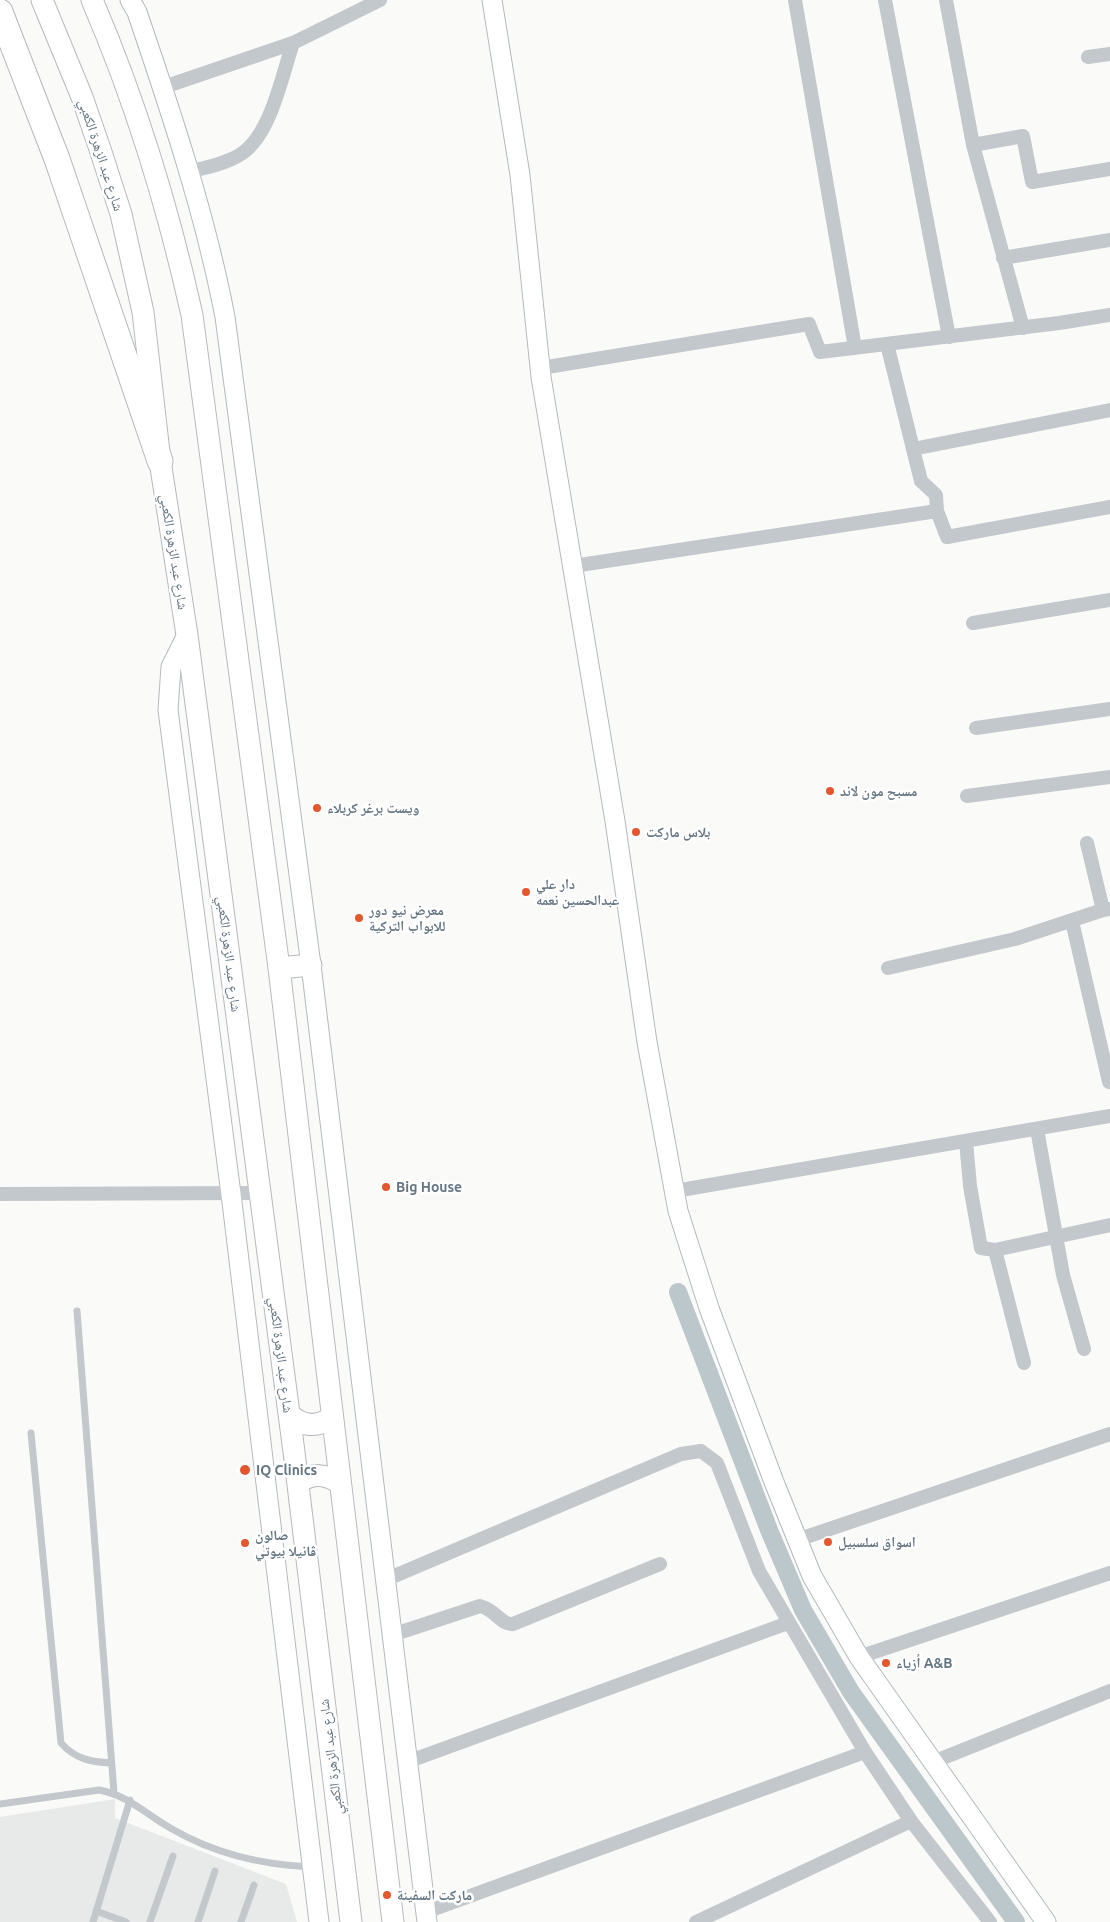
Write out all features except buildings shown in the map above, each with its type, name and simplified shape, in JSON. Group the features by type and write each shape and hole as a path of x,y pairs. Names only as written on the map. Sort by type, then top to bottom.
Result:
{"highway":[{"path":"0,12 47,132 160,461"}],"main road":[{"name":"شارع عبد الزهرة الكعبي","path":"42,0 82,97 120,214 143,312 160,461 187,635 289,1414 351,1922"},
{"path":"92,0 119,63 153,161 176,243 192,315 279,968 393,1922"},
{"path":"279,968 311,965"},
{"path":"289,1414 295,1420 310,1425 326,1422 332,1417"},
{"path":"298,1484 304,1479 319,1475 326,1476 340,1484"}],"street":[{"path":"130,0 140,21 189,172 209,240 225,317 311,965 427,1917 865,1752"},
{"path":"161,88 293,43 380,0"},
{"path":"492,0 520,175 540,368 616,831 647,1042 678,1211 710,1308 812,1576 859,1657 1046,1922"},
{"path":"795,0 856,348"},
{"path":"885,0 949,336"},
{"path":"946,0 973,145 1023,328"},
{"path":"189,172 241,154 252,144 261,132 270,114 293,43"},
{"path":"1088,57 1110,54"},
{"path":"973,145 1023,136 1032,182 1110,169"},
{"path":"1003,258 1110,240"},
{"path":"540,368 809,324 820,352 1023,328 1110,315"},
{"path":"887,344 921,481 936,495 937,511 947,537 1110,507"},
{"path":"913,449 1110,410"},
{"path":"573,566 937,511"},
{"path":"973,623 1110,600"},
{"path":"187,635 171,667 168,710 231,1194 319,1922"},
{"path":"976,728 1110,709"},
{"path":"968,796 1110,777"},
{"path":"888,968 1015,939 1107,910 1087,842"},
{"path":"1072,920 1109,1082"},
{"path":"675,1191 1110,1116"},
{"path":"1037,1129 1063,1275 1084,1349"},
{"path":"966,1141 970,1186 981,1248 995,1250 1056,1239 1110,1225"},
{"path":"0,1194 260,1193"},
{"path":"995,1250 1024,1363"},
{"path":"797,1540 1110,1434"},
{"path":"385,1580 681,1454 701,1452 717,1463 759,1571 865,1752 911,1822 990,1922"},
{"path":"392,1635 480,1606 488,1608 503,1623 513,1624 660,1564"},
{"path":"859,1657 1110,1572"},
{"path":"407,1762 788,1623"},
{"path":"933,1762 1110,1691"},
{"path":"696,1922 911,1822"}],"lane":[{"path":"78,1310 114,1792"},
{"path":"31,1433 61,1743 77,1757 93,1762 112,1763"},
{"path":"0,1804 99,1790 114,1792 130,1800 173,1829 222,1851 258,1861 312,1867"},
{"path":"93,1922 130,1800"},
{"path":"150,1922 173,1856"},
{"path":"198,1922 215,1871"},
{"path":"241,1922 254,1885"},
{"path":"96,1911 126,1922"}],"shaded area":[{"path":"115,1799 115,1818 286,1884 297,1922 0,1922 0,1817"}],"waterway":[{"path":"678,1292 769,1530 803,1610 851,1692 1016,1922"}],"place":[{"name":"مسبح مون لاند","path":"830,791"},
{"name":"ويست برغر كربلاء","path":"317,808"},
{"name":"بلاس ماركت","path":"636,832"},
{"name":"دار علي عبدالحسين نعمه","path":"526,892"},
{"name":"معرض نيو دور للابواب التركية","path":"359,918"},
{"name":"Big House","path":"386,1187"},
{"name":"IQ Clinics","path":"245,1470"},
{"name":"اسواق سلسبيل","path":"828,1542"},
{"name":"صالون ڤانيلا بيوتي","path":"245,1543"},
{"name":"أزياء A&B","path":"886,1663"},
{"name":"ماركت السفينة","path":"387,1895"}]}
